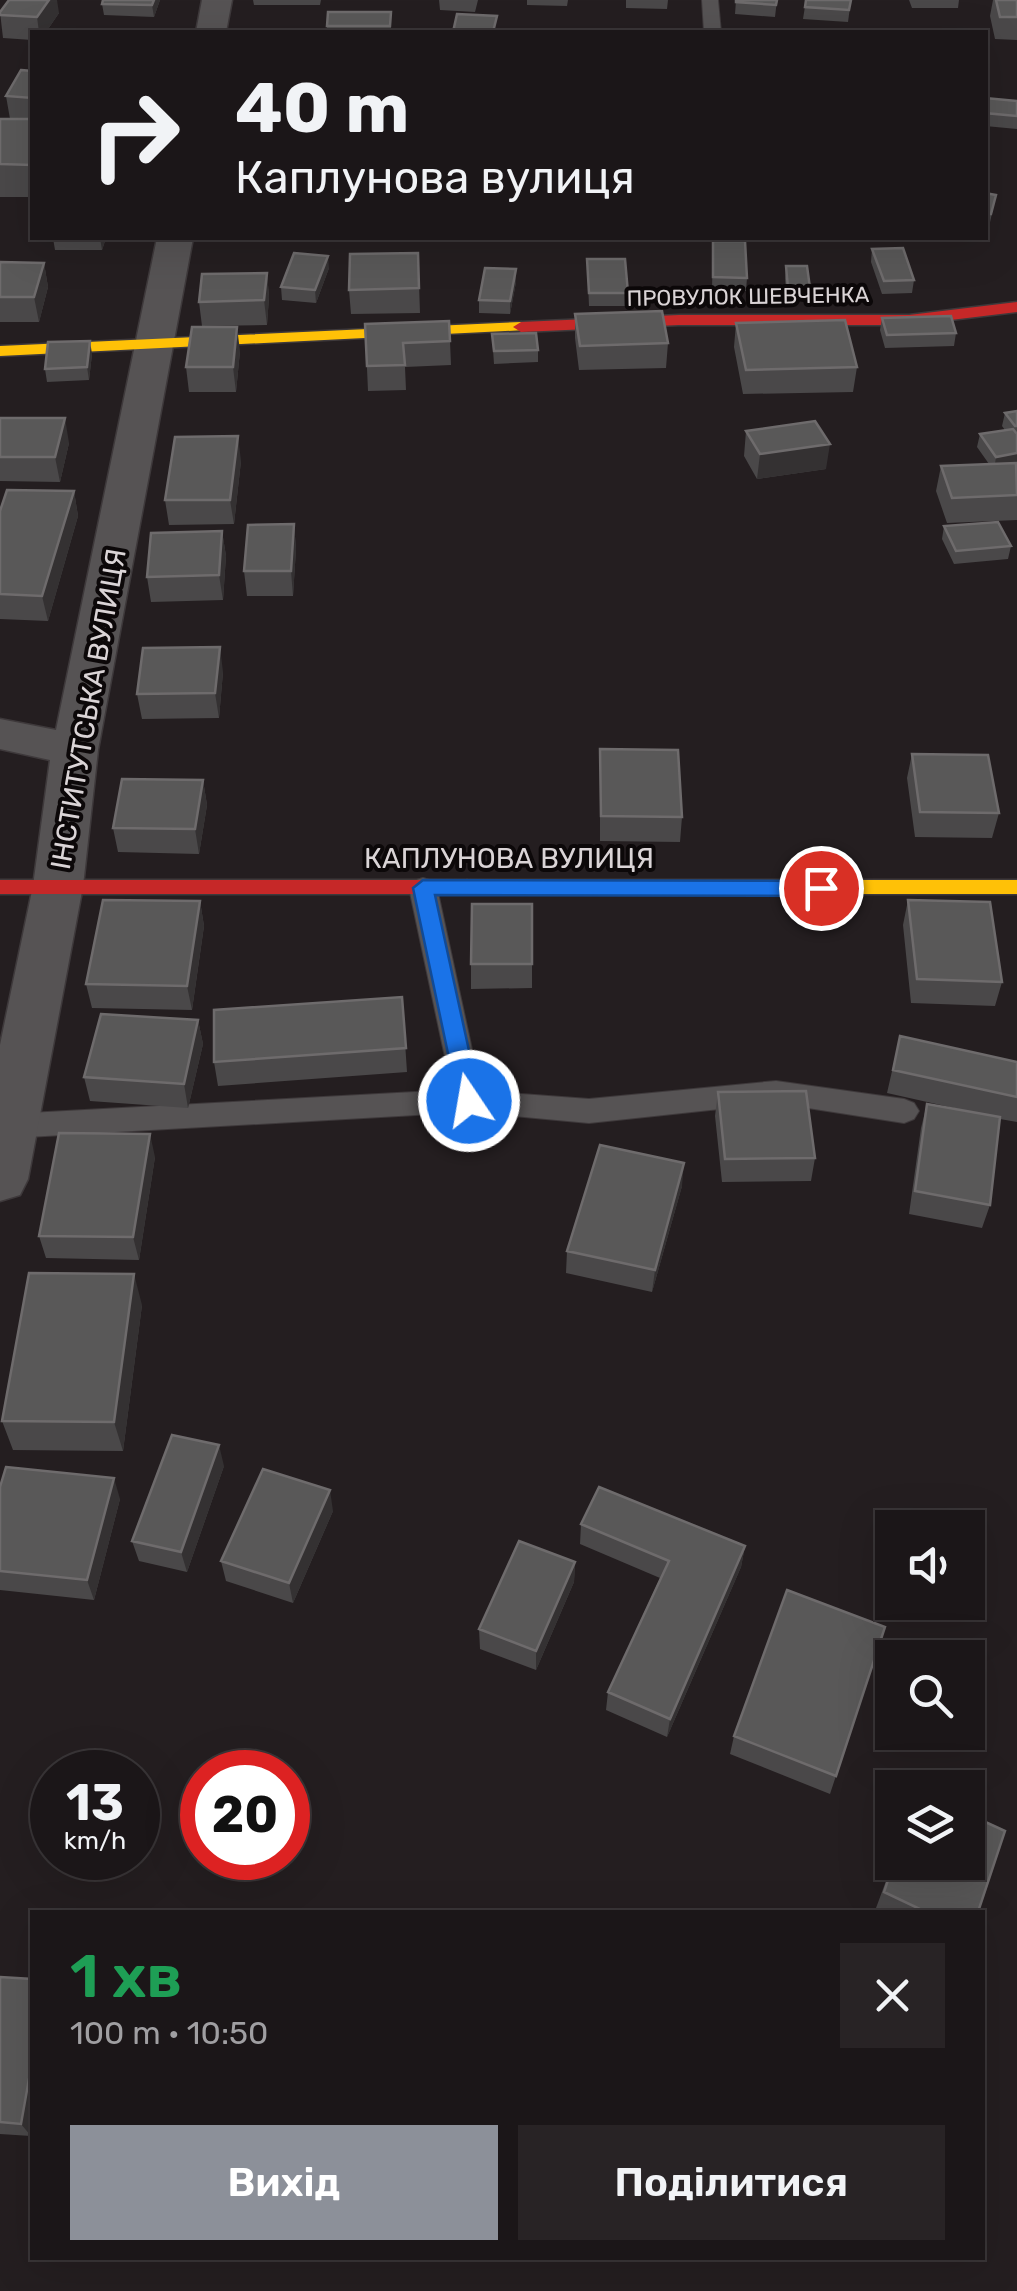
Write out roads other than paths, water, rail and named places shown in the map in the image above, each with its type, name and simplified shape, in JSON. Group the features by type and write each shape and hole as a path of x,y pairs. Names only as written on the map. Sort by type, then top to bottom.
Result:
{"street":[{"path":"211,30 217,0"},
{"name":"ІНСТИТУТСЬКА ВУЛИЦЯ","path":"0,1180 58,886 75,750 175,240"},
{"name":"ПРОВУЛОК ШЕВЧЕНКА","path":"0,352 679,320 909,320 1017,307"},
{"path":"0,734 75,750"},
{"name":"КАПЛУНОВА ВУЛИЦЯ","path":"0,887 1017,887"}],"lane":[{"path":"710,0 713,30"},
{"path":"423,888 469,1101"},
{"path":"10,1126 469,1101 589,1111 776,1092 904,1110"}]}
